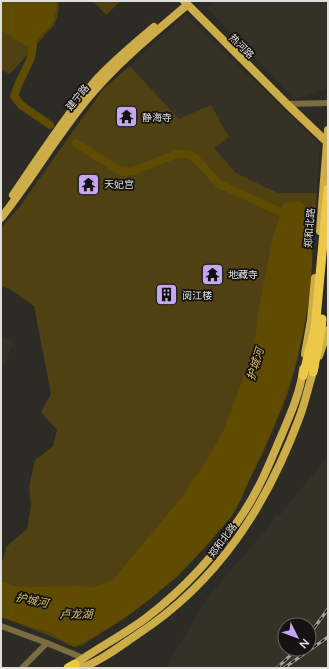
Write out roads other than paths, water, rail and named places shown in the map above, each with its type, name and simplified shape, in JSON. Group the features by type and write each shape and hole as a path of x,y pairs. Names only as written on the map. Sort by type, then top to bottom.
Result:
{"highway":[{"name":"郑和北路","path":"303,376 315,329 328,190"},
{"name":"郑和北路","path":"313,372 321,331 328,256"}],"main road":[{"name":"热河路","path":"185,2 327,143"},
{"name":"建宁路","path":"1,209 20,185 66,117 96,79 130,47 185,2"},
{"name":"建宁路","path":"1,218 24,189 71,120 97,88 185,2"},
{"name":"郑和北路","path":"80,665 167,600 209,559 245,511 266,471 291,412 303,376 305,352 311,320 319,244 328,130"},
{"name":"郑和北路","path":"80,665 151,626 174,609 216,567 237,540 254,514 274,476 300,415 328,330"}],"street":[{"path":"287,104 328,103"},
{"path":"1,626 47,643 80,665"},
{"path":"22,668 47,643"}],"water":[{"path":"1,1 54,1 57,6 53,22 33,45 26,46 1,30"},
{"name":"卢龙湖","path":"299,201 306,208 307,225 312,249 310,288 302,337 290,384 273,429 249,479 240,502 231,517 198,555 166,586 149,600 113,625 74,647 48,631 27,626 1,617 1,581 14,586 82,586 92,588 113,580 182,497 211,453 224,429 254,347 259,308 272,241 283,204"}],"waterway":[{"path":"33,45 31,58 14,96 21,105 50,125"},
{"name":"护城河","path":"76,143 122,172 133,171 177,154 189,154 196,159 219,184 289,216"}],"railway":[{"path":"317,624 328,609"},
{"path":"284,668 328,637"},
{"path":"277,668 289,657"}],"place":[{"name":"静海寺","path":"127,117"},
{"name":"天妃宫","path":"88,184"},
{"name":"地藏寺","path":"213,274"},
{"name":"阅江楼","path":"167,295"}]}
